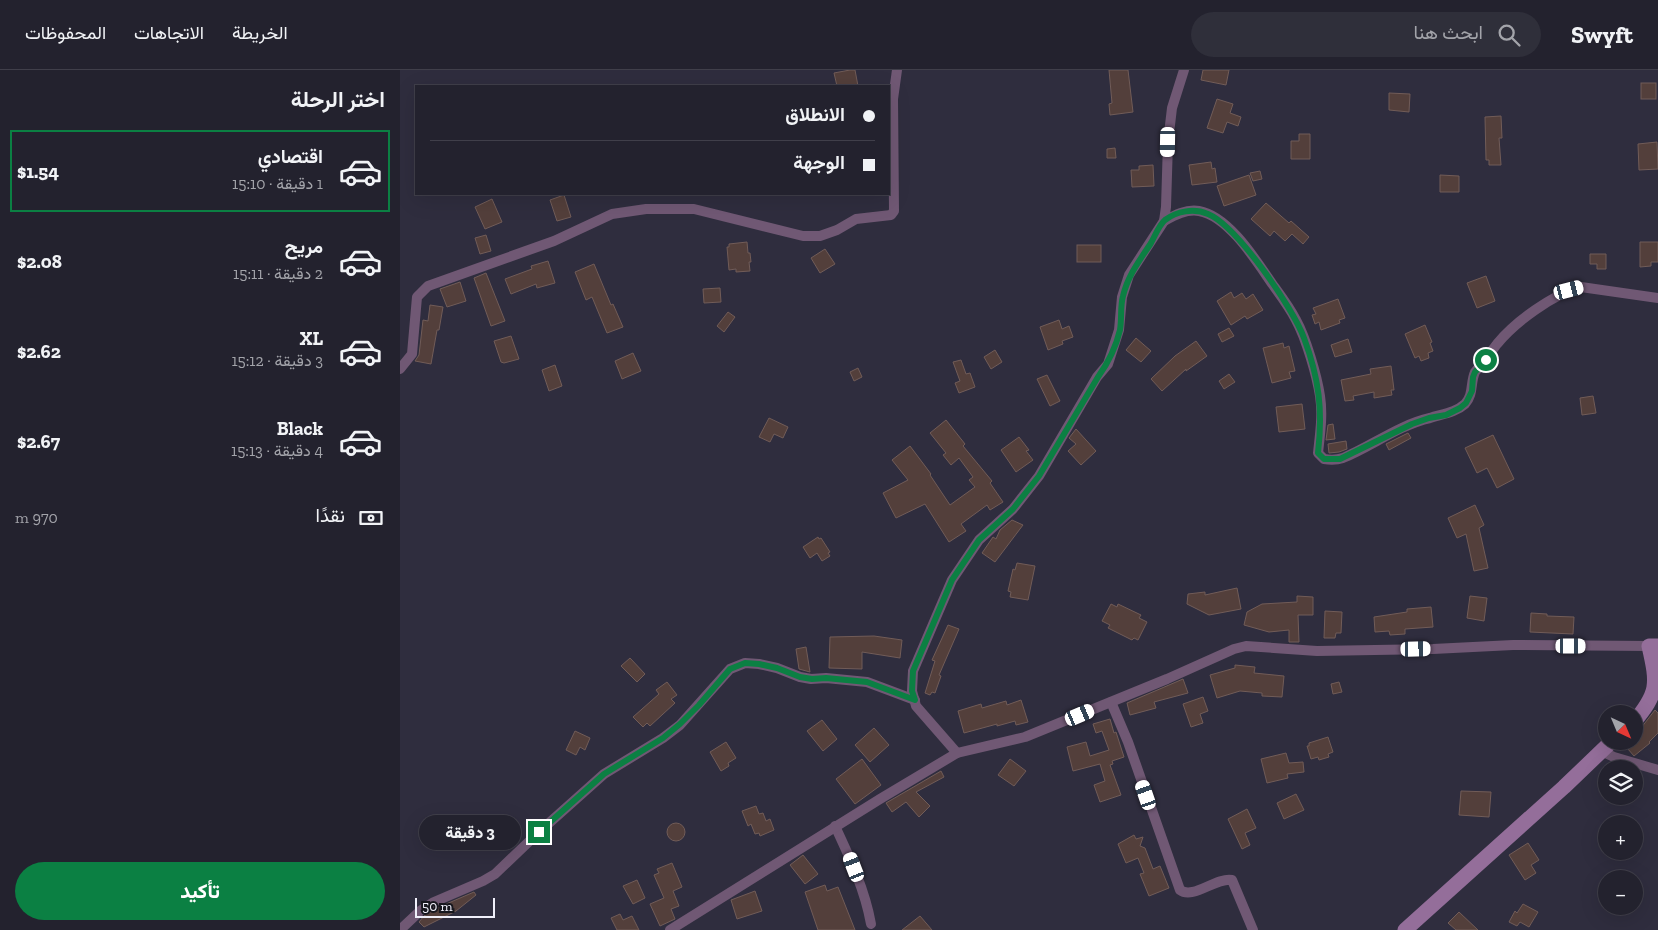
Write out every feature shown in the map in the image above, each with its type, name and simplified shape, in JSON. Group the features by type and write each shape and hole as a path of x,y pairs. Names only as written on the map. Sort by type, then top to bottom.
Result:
{"street":[{"path":"400,369 412,354 417,297 428,286 554,241 612,214 646,209 694,209 803,236 820,236 856,219 891,215 894,211 893,99 896,70"},
{"path":"957,753 916,706 912,691 913,671 952,580 979,540 1013,509 1039,476 1098,377 1108,364 1120,330 1122,297 1129,275 1164,221 1168,142 1172,108 1184,70"},
{"path":"1164,221 1181,212 1191,210 1209,214 1217,219 1248,249 1286,303 1296,319 1304,339 1320,395 1321,429 1318,453 1324,459 1340,459 1412,424 1446,415 1460,408 1466,403 1472,391 1475,372 1497,344 1514,327 1569,290 1581,287 1658,298"},
{"path":"670,930 810,844 835,826 957,753 1025,737 1234,649 1246,646 1317,651 1433,649 1513,645 1653,646 1657,692 1650,708 1643,714"},
{"path":"400,930 420,911 434,902 495,874 604,774 663,738 680,724 730,669 745,663 759,664 812,679 826,678 867,682 915,700"},
{"path":"1111,702 1128,742 1180,890 1189,893 1222,881 1232,880 1253,930"},
{"path":"1404,930 1602,750"},
{"path":"1609,750 1614,757 1658,770"},
{"path":"835,826 858,879 871,924"}],"building":[{"path":"855,70 858,85 837,85 834,73"},
{"path":"1109,70 1128,70 1133,112 1110,115 1109,104 1112,103"},
{"path":"1203,70 1229,70 1226,85 1201,80"},
{"path":"1641,83 1656,83 1656,99 1641,99"},
{"path":"1389,93 1410,94 1409,112 1389,110"},
{"path":"1217,99 1233,104 1230,113 1241,117 1238,126 1227,122 1223,133 1207,128"},
{"path":"1501,116 1502,138 1499,138 1501,165 1489,165 1489,160 1486,160 1485,117"},
{"path":"1299,134 1310,134 1310,159 1291,159 1291,141 1299,141"},
{"path":"1657,142 1658,169 1639,170 1638,144"},
{"path":"1115,148 1116,158 1107,158 1107,149"},
{"path":"1211,162 1212,169 1215,168 1217,182 1192,185 1189,165"},
{"path":"1153,165 1154,186 1132,187 1131,170 1139,170 1139,166"},
{"path":"1260,171 1262,179 1253,181 1250,173"},
{"path":"1249,175 1256,195 1224,206 1217,186"},
{"path":"1440,175 1459,176 1459,192 1440,192"},
{"path":"564,195 571,217 557,221 550,200"},
{"path":"492,199 502,222 485,229 475,207"},
{"path":"1266,203 1309,237 1303,244 1292,234 1285,241 1274,231 1270,236 1251,219"},
{"path":"486,235 491,251 480,254 475,238"},
{"path":"747,242 751,262 749,262 750,271 736,272 736,269 729,270 727,247 729,247 729,244"},
{"path":"1640,242 1658,242 1658,262 1651,262 1651,266 1640,267"},
{"path":"1077,245 1101,245 1101,262 1077,262"},
{"path":"825,249 835,264 820,273 811,258"},
{"path":"1590,254 1606,254 1606,269 1597,269 1597,264 1590,264"},
{"path":"548,261 555,283 537,288 536,284 511,294 505,279 532,269 531,266"},
{"path":"594,264 611,305 613,304 623,327 607,333 592,297 586,300 575,272"},
{"path":"486,273 505,321 491,326 474,278"},
{"path":"1486,276 1495,301 1477,308 1467,283"},
{"path":"460,282 466,301 447,307 440,289"},
{"path":"720,288 721,302 704,303 703,289"},
{"path":"1231,292 1234,298 1242,293 1246,299 1253,294 1263,310 1247,319 1245,316 1231,325 1217,301"},
{"path":"1338,299 1345,318 1339,320 1340,323 1321,330 1319,322 1315,324 1312,315 1316,314 1313,308"},
{"path":"430,305 443,307 431,364 415,361 419,355 423,320 428,321"},
{"path":"728,312 735,317 724,332 717,326"},
{"path":"1059,320 1062,329 1069,326 1073,337 1062,341 1063,344 1048,350 1040,327"},
{"path":"1425,325 1432,342 1430,343 1433,351 1428,353 1429,358 1421,361 1419,356 1415,358 1405,334"},
{"path":"1229,328 1234,336 1222,342 1218,334"},
{"path":"511,336 519,359 504,363 501,362 494,341"},
{"path":"1136,338 1151,351 1141,362 1126,350"},
{"path":"1348,339 1352,352 1335,357 1331,345"},
{"path":"1196,341 1207,356 1186,371 1186,369 1162,391 1151,379 1175,356"},
{"path":"1283,343 1284,348 1289,346 1295,371 1289,372 1291,378 1272,383 1263,348"},
{"path":"995,350 1002,362 991,369 984,357"},
{"path":"633,353 641,371 622,379 615,361"},
{"path":"961,360 966,374 970,373 975,387 959,393 955,383 960,381 953,362"},
{"path":"555,365 562,386 549,391 542,370"},
{"path":"1391,366 1394,390 1391,390 1392,395 1374,398 1374,392 1353,396 1354,400 1345,401 1341,380 1371,374 1370,369"},
{"path":"858,368 862,377 854,381 850,372"},
{"path":"1229,374 1235,382 1224,389 1219,381"},
{"path":"1047,375 1060,401 1050,406 1037,379"},
{"path":"1593,396 1596,413 1582,415 1580,398"},
{"path":"1302,404 1305,429 1279,432 1276,407"},
{"path":"769,418 788,427 783,438 774,434 770,442 759,437"},
{"path":"946,420 965,444 963,446 992,481 990,483 1003,502 990,510 987,505 961,524 966,531 949,542 925,504 896,518 883,493 908,480 892,460 910,446 931,474 950,505 975,487 969,480 973,477 959,458 951,465 943,455 946,453 930,433"},
{"path":"1333,424 1335,439 1326,440 1328,425"},
{"path":"1076,429 1096,451 1081,465 1068,451 1076,444 1069,438"},
{"path":"1408,433 1411,438 1389,450 1386,444"},
{"path":"1493,435 1514,479 1497,488 1487,468 1477,473 1465,448"},
{"path":"1019,437 1029,450 1026,451 1033,460 1016,472 1001,450"},
{"path":"1346,441 1347,449 1329,453 1328,444"},
{"path":"1475,505 1484,525 1479,528 1488,568 1474,571 1466,534 1457,538 1448,518"},
{"path":"1012,520 1023,525 995,562 982,553 993,537 996,539 1000,530"},
{"path":"818,537 819,539 821,538 830,552 828,553 830,556 822,561 817,553 810,558 803,547"},
{"path":"1017,563 1035,566 1028,600 1010,597 1011,592 1008,591 1013,569 1015,570"},
{"path":"1237,588 1241,609 1209,615 1187,604 1188,594 1205,592 1205,595"},
{"path":"1297,596 1313,597 1313,615 1298,615 1299,642 1289,642 1289,630 1269,632 1244,625 1247,612 1262,604 1297,602"},
{"path":"1470,596 1487,598 1484,621 1467,618"},
{"path":"1111,604 1117,607 1118,604 1141,615 1139,618 1147,622 1138,640 1134,638 1132,640 1108,628 1110,625 1102,621"},
{"path":"1431,607 1433,627 1405,629 1405,634 1390,635 1389,631 1375,632 1374,617 1407,612 1407,609"},
{"path":"1325,611 1342,612 1341,633 1336,633 1335,638 1324,638"},
{"path":"1531,613 1547,614 1547,616 1574,617 1573,634 1530,632"},
{"path":"948,625 959,629 939,675 941,676 935,693 932,692 930,695 925,693 935,661 932,660"},
{"path":"874,636 902,640 900,658 862,652 862,669 829,668 830,637"},
{"path":"806,647 810,672 799,669 796,649"},
{"path":"630,658 645,674 637,682 621,666"},
{"path":"1235,665 1255,667 1254,673 1284,676 1282,697 1262,696 1262,693 1240,691 1217,698 1210,675 1235,668"},
{"path":"1183,679 1188,693 1154,702 1156,708 1130,715 1127,703"},
{"path":"667,682 677,695 671,699 675,703 650,726 647,723 643,727 633,717 659,694 656,690"},
{"path":"1339,682 1342,692 1333,694 1331,684"},
{"path":"1203,697 1208,711 1200,714 1203,723 1191,727 1183,704"},
{"path":"1021,700 1028,722 1016,725 1015,721 997,726 997,724 964,733 958,711 981,704 982,708 1006,701 1007,705"},
{"path":"1655,710 1658,713 1658,733 1643,749 1643,725"},
{"path":"1110,719 1124,757 1112,761 1113,764 1110,765 1121,795 1100,802 1094,785 1105,781 1100,764 1073,771 1067,747 1086,742 1090,756 1109,750 1102,731 1096,733 1093,724"},
{"path":"822,720 837,739 823,751 807,731"},
{"path":"874,728 889,745 870,762 855,745"},
{"path":"575,731 590,738 585,750 580,747 576,755 566,750"},
{"path":"1328,737 1333,752 1328,754 1329,757 1319,760 1318,757 1311,759 1307,746 1309,746 1309,743"},
{"path":"726,742 736,758 721,771 710,752"},
{"path":"1629,750 1641,750 1634,756"},
{"path":"1286,753 1289,763 1303,762 1304,772 1287,774 1288,778 1267,783 1261,759"},
{"path":"862,759 881,785 855,804 836,779"},
{"path":"1010,759 1026,771 1014,786 998,775"},
{"path":"941,771 944,777 916,792 930,806 919,817 906,802 892,812 886,803"},
{"path":"1461,791 1491,792 1489,817 1459,815"},
{"path":"1296,794 1304,810 1284,819 1277,803"},
{"path":"756,806 759,814 763,813 766,821 770,819 774,830 760,836 759,833 755,834 751,824 748,826 742,811"},
{"path":"1247,809 1256,828 1245,833 1250,845 1242,849 1228,819"},
{"path":"676,823 682,826 685,832 682,838 676,841 670,838 667,832 670,826"},
{"path":"1134,835 1136,839 1143,837 1140,846 1145,848 1153,869 1160,866 1169,888 1149,896 1140,874 1144,873 1138,858 1126,863 1118,844"},
{"path":"1528,843 1539,860 1531,865 1536,873 1525,880 1509,855"},
{"path":"803,855 818,874 805,884 790,865"},
{"path":"672,863 682,887 673,891 679,906 671,909 675,919 660,926 650,904 664,898 654,875 659,873 657,869"},
{"path":"637,880 645,898 633,904 623,886"},
{"path":"825,885 827,891 838,887 855,930 818,930 805,892"},
{"path":"755,891 762,911 737,919 731,900"},
{"path":"474,892 476,895 456,911 424,927 419,922 424,916 437,908"},
{"path":"1523,904 1538,912 1529,927 1520,922 1517,926 1509,922 1515,911 1517,913"},
{"path":"1459,912 1478,930 1456,930 1448,923"},
{"path":"620,914 623,920 632,916 639,930 617,930 611,918"},
{"path":"920,916 932,930 902,930"}],"route":[{"path":"539,832 604,774 663,738 699,705 730,669 745,663 777,668 800,677 812,679 826,678 867,682 915,700 912,691 913,671 952,580 979,540 1013,509 1039,476 1098,377 1108,364 1120,330 1122,297 1129,275 1164,221 1181,212 1191,210 1209,214 1230,230 1248,249 1296,319 1304,339 1320,395 1321,429 1318,453 1324,459 1340,459 1412,424 1446,415 1460,408 1469,399 1475,372 1486,360"}]}
